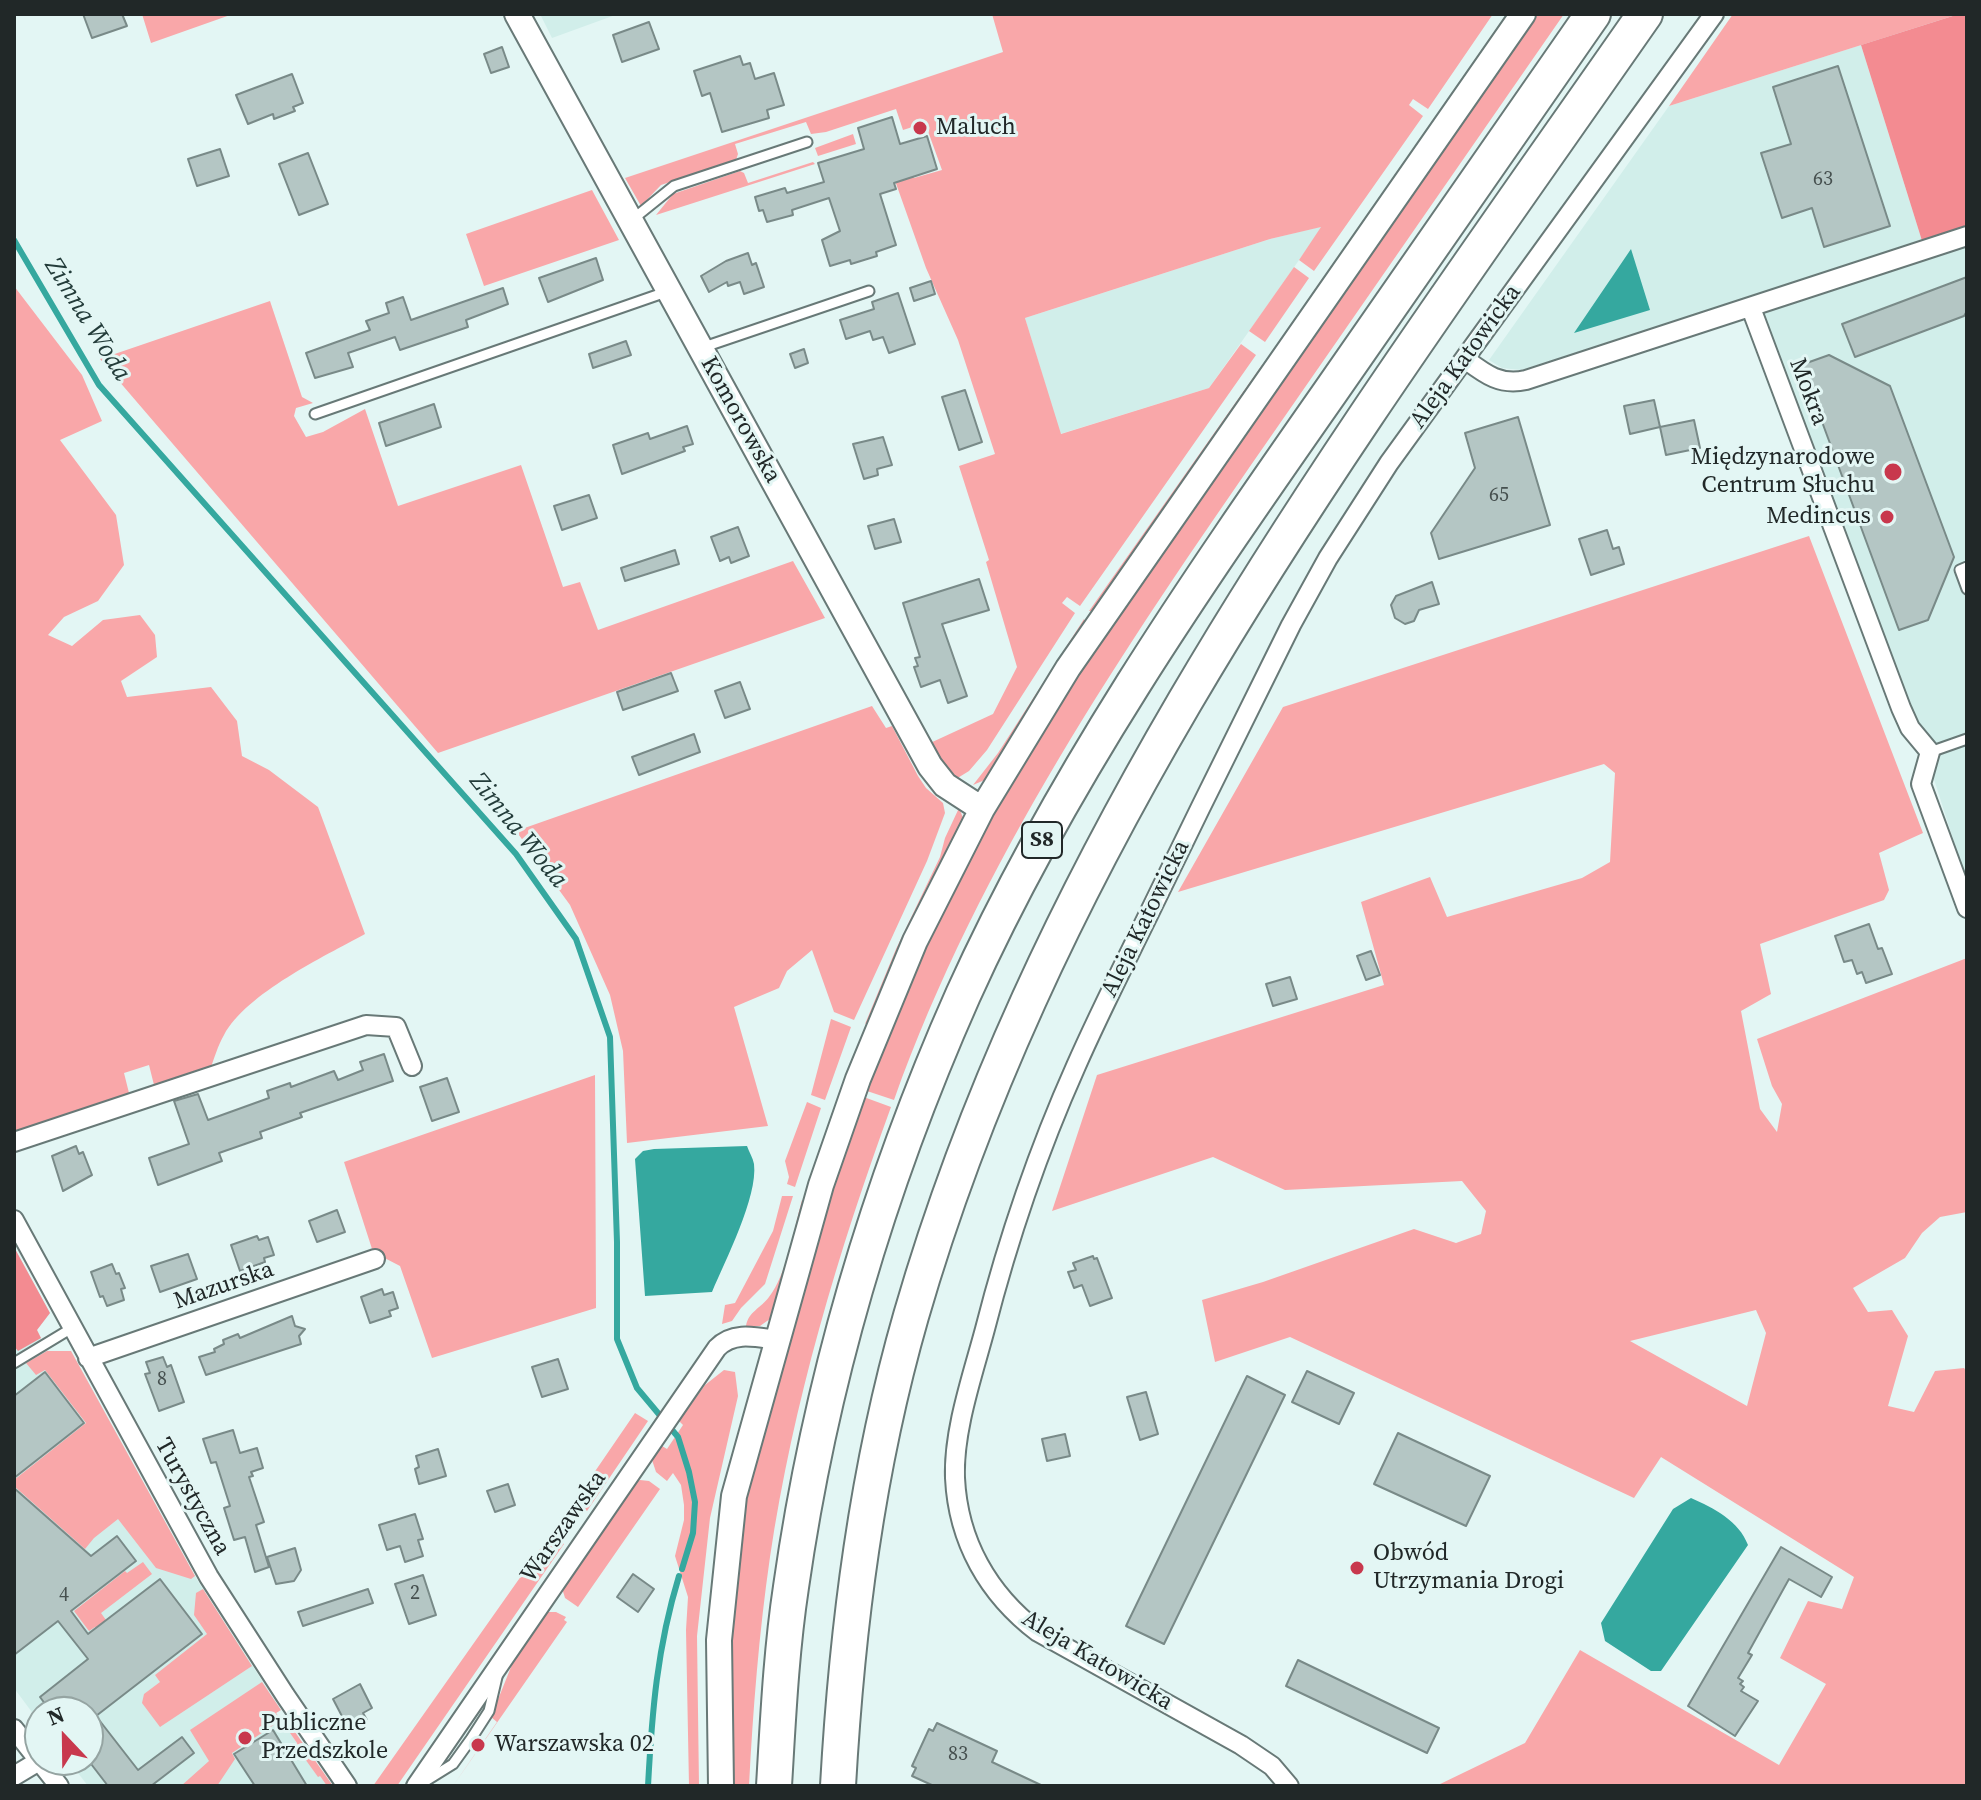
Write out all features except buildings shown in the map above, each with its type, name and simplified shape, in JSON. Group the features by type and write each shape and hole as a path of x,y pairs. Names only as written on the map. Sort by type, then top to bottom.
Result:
{"highway":[{"name":"S8","path":"774,1786 790,1591 803,1510 833,1368 895,1165 965,991 1009,900 1137,679 1274,473 1593,14"},
{"name":"S8","path":"838,1786 853,1598 894,1380 931,1251 954,1185 1024,1011 1118,820 1263,575 1363,420 1645,14"}],"street":[{"name":"Komorowska","path":"517,14 930,766 945,785 982,809"},
{"path":"721,1786 719,1640 734,1496 821,1185 858,1079 915,941 982,809 1037,716 1098,623 1523,14"},
{"name":"Aleja Katowicka","path":"1289,1786 1257,1755 1059,1645 1021,1619 993,1588 969,1544 957,1497 957,1456 974,1371 1009,1244 1047,1134 1093,1028 1291,625 1328,558 1389,463 1714,14"},
{"path":"1465,359 1495,380 1519,382 1967,236"},
{"name":"Mokra","path":"1751,308 1901,708 1910,728 1930,752"},
{"path":"1930,752 1921,784 1967,908"},
{"path":"14,1142 366,1025 396,1027 412,1066"},
{"name":"Turystyczna","path":"14,1220 209,1577 291,1706 347,1786"},
{"name":"Mazurska","path":"88,1358 375,1259"},
{"name":"Warszawska","path":"417,1786 723,1342 739,1337 776,1340"}],"lane":[{"path":"631,221 674,186 807,142"},
{"path":"315,414 669,291"},
{"path":"700,348 716,340 869,291"},
{"path":"1967,567 1960,570 1967,589"},
{"path":"1930,752 1967,739"},
{"path":"14,1363 72,1328"}],"shaded area":[{"path":"142,14 233,14 151,43"},
{"path":"540,14 618,14 552,38"},
{"path":"992,14 1493,14 1428,109 1413,99 1409,105 1423,116 1314,271 1299,260 1321,227 1270,239 1025,318 1061,434 1209,388 1241,344 1256,355 1080,606 1067,597 1062,603 1075,613 987,750 969,771 956,779 928,744 993,714 1017,667 986,562 989,560 959,466 995,454 958,340 926,268 893,175 911,169 914,178 942,170 925,123 903,130 896,109 826,132 811,134 806,122 735,144 736,160 661,185 641,206 625,178 1003,52"},
{"path":"1534,14 1564,14 1160,598 1059,759 968,926 894,1100 864,1090 925,941 980,831 1076,673"},
{"path":"1733,14 1959,14 1669,106"},
{"path":"1967,14 1967,229 1923,244 1861,45"},
{"path":"1861,45 1923,244 1521,370 1502,368 1489,360 1669,106"},
{"path":"853,134 856,144 818,156 815,148"},
{"path":"813,162 815,164 656,215 673,194 740,171 748,183"},
{"path":"592,190 619,240 484,286 466,234"},
{"path":"1323,226 1209,388 1060,434 1025,318 1270,239"},
{"name":"Międzynarodowe Centrum Słuchu","path":"1967,240 1967,883 1933,776 1758,309"},
{"path":"1294,267 1309,278 1265,342 1249,331"},
{"path":"14,286 82,375 102,421 60,440 116,515 124,565 98,601 64,617 48,635 72,646 103,620 140,615 155,635 157,657 121,681 127,697 211,687 237,721 242,756 269,770 318,807 365,934 287,977 250,1005 224,1035 210,1070 155,1089 149,1065 124,1073 130,1097 14,1137"},
{"path":"270,301 302,397 313,403 296,408 294,416 306,437 323,432 365,409 398,506 521,465 563,587 580,582 598,630 793,561 825,618 438,753 100,359"},
{"path":"1262,365 1262,370 1094,611 1089,611"},
{"path":"1809,536 1923,833 1879,853 1889,890 1884,900 1760,944 1771,994 1741,1011 1760,1109 1777,1132 1782,1104 1772,1086 1757,1039 1967,958 1967,1212 1940,1217 1922,1233 1905,1258 1853,1288 1868,1312 1892,1310 1908,1336 1888,1406 1914,1412 1935,1371 1964,1368 1967,1372 1967,1786 1436,1786 1525,1743 1580,1650 1779,1765 1826,1684 1780,1658 1808,1601 1842,1609 1854,1577 1661,1457 1634,1498 1290,1337 1215,1362 1202,1300 1414,1229 1456,1243 1481,1234 1486,1211 1462,1181 1285,1190 1213,1157 1052,1211 1097,1075 1384,985 1361,902 1430,877 1447,917 1582,878 1610,862 1615,773 1604,764 1178,892 1283,707","holes":["1756,1310 1766,1333 1747,1406 1630,1341"]},
{"path":"1084,619 1085,623 987,779 973,785 998,753"},
{"path":"872,706 886,728 892,726 918,776 943,803 945,813 927,861 854,1020 834,1012 812,950 787,971 779,988 734,1007 768,1126 627,1143 623,1051 610,995 570,905 516,831"},
{"path":"959,808 964,820 870,1021 865,1024 896,949 940,857"},
{"path":"831,1019 851,1027 825,1100 811,1095"},
{"path":"595,1075 596,1308 432,1358 400,1266 373,1252 344,1162"},
{"path":"861,1096 891,1107 835,1272 804,1385 770,1557 757,1671 749,1786 730,1786 730,1619 738,1539 761,1431"},
{"path":"807,1102 821,1108 795,1187 787,1184 789,1177 785,1161"},
{"path":"782,1196 793,1196 765,1284 732,1321 722,1324 725,1305 735,1303 773,1231"},
{"path":"802,1200 805,1205 774,1316 760,1326 746,1326 781,1276"},
{"path":"14,1247 50,1313 37,1330 47,1351 71,1351 199,1583 281,1710 276,1713 327,1786 88,1786 80,1776 104,1776 104,1696 24,1696 24,1701 14,1688"},
{"path":"14,1247 50,1313 37,1330 41,1338 18,1351 14,1346"},
{"path":"47,1351 71,1351 195,1576 191,1579 156,1568 118,1519 85,1549 14,1486 14,1480 86,1423 45,1370 36,1375 26,1363"},
{"path":"724,1370 735,1372 738,1396 710,1518 697,1636 699,1786 689,1786 688,1597 675,1556 684,1520 684,1505 681,1485 673,1473 667,1481 656,1472 652,1460 662,1446 667,1449 683,1425 679,1421 705,1385"},
{"path":"635,1413 648,1421 587,1511 574,1502"},
{"path":"649,1481 660,1489 578,1607 565,1598 562,1588 634,1483"},
{"path":"555,1528 558,1530 554,1537 564,1544 397,1786 373,1786"},
{"path":"143,1562 152,1574 101,1613 113,1630 103,1638 95,1627 89,1631 74,1611 125,1571 127,1573"},
{"path":"203,1589 252,1666 160,1727 142,1703 144,1694 160,1682 155,1675 207,1634 194,1615 196,1593"},
{"path":"546,1612 556,1612 566,1617 564,1620 567,1622 453,1786 497,1722 491,1717 517,1652"},
{"path":"262,1682 281,1710 276,1713 281,1720 232,1753 235,1759 217,1786 181,1786 209,1761 190,1730"},
{"path":"295,1732 333,1786 327,1786 318,1777 295,1745 297,1743 290,1733"}],"water":[{"path":"1631,249 1650,310 1574,333"},
{"path":"747,1146 754,1164 751,1194 712,1292 645,1296 635,1159 643,1151 654,1149"},
{"path":"1691,1498 1732,1522 1748,1545 1661,1671 1651,1671 1605,1641 1601,1623 1673,1509"}],"waterway":[{"name":"Zimna Woda","path":"14,240 99,385 516,854 576,939 610,1037 617,1339 637,1388 678,1437 689,1472 695,1502 693,1533 682,1569"},
{"name":"Zimna Woda","path":"648,1786 657,1680 665,1629 679,1576"}],"place":[{"name":"Maluch","path":"920,128"},
{"name":"Międzynarodowe Centrum Słuchu","path":"1893,472"},
{"name":"Medincus","path":"1887,517"},
{"name":"Obwód Utrzymania Drogi","path":"1357,1568"},
{"name":"Publiczne Przedszkole","path":"245,1738"},
{"name":"Warszawska 02","path":"478,1745"}]}
